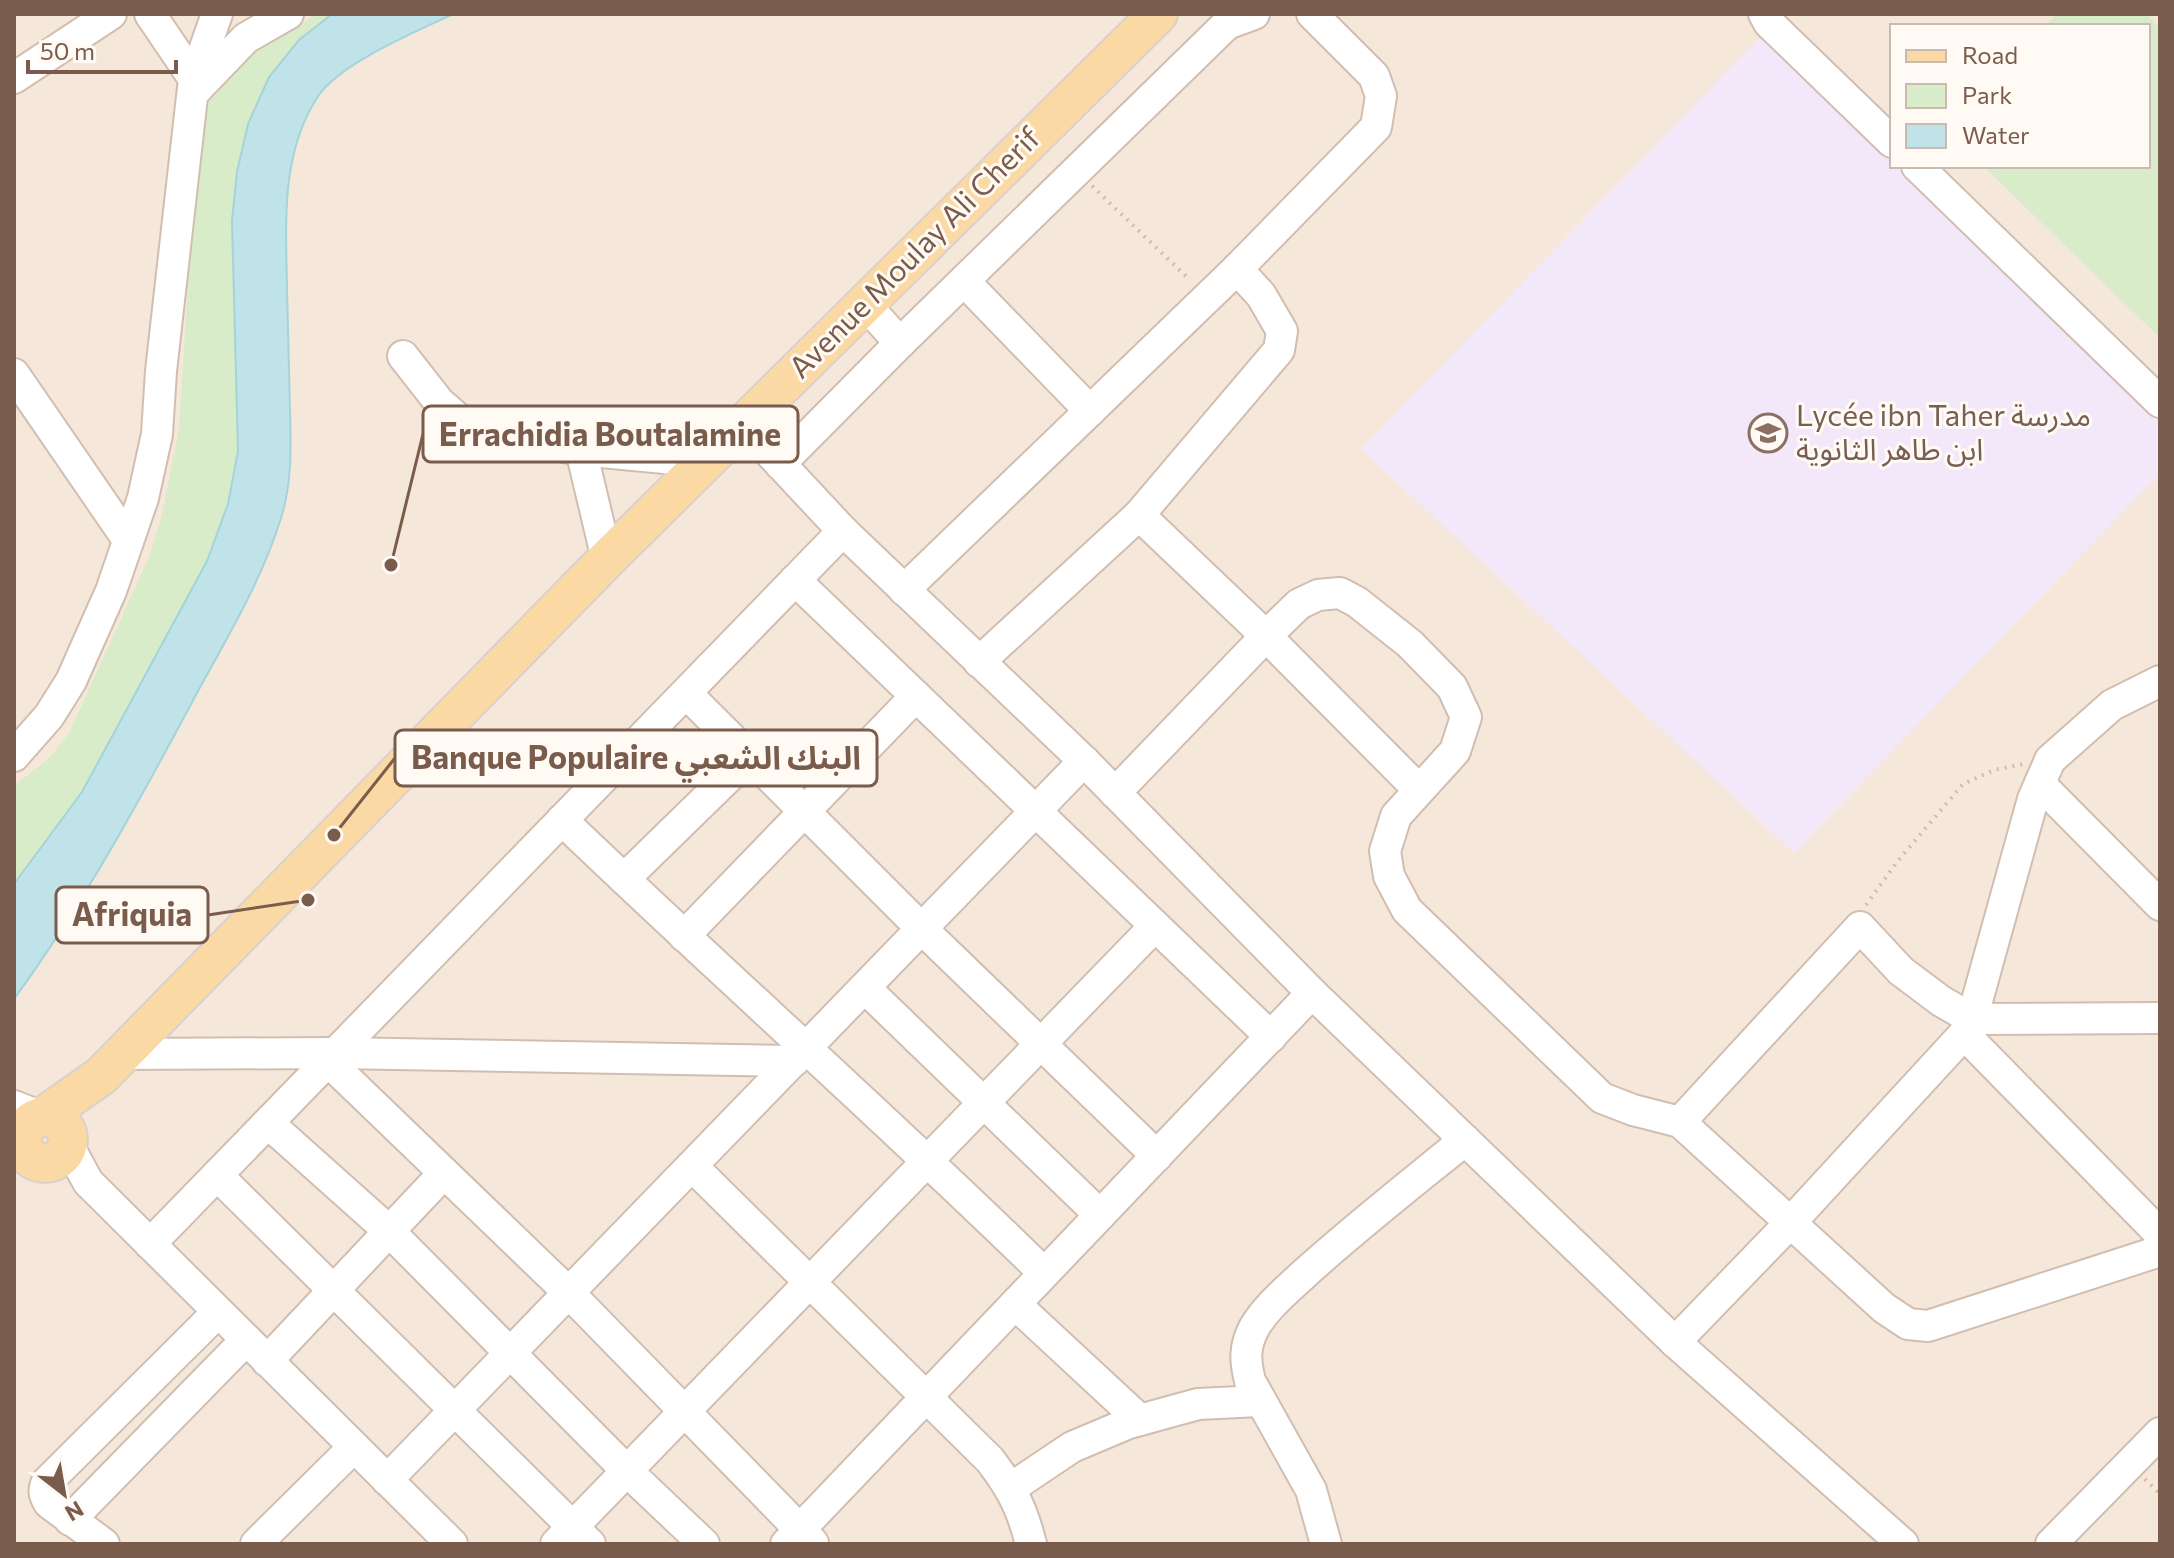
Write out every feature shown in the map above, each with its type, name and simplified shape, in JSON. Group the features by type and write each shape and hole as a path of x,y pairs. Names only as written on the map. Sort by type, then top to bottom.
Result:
{"main road":[{"name":"Avenue Moulay Ali Cherif","path":"37,1138 79,1115 111,1065 742,423 1158,14"},
{"path":"14,1188 37,1138"}],"street":[{"path":"14,78 111,14"},
{"path":"150,14 194,86"},
{"path":"16,750 49,716 71,681 111,591 143,498 157,434 161,371 194,86 217,14"},
{"path":"194,86 246,38 288,14"},
{"path":"780,464 1227,24 1254,14"},
{"path":"904,590 1237,269 1376,127 1381,96 1374,76 1312,14"},
{"path":"1764,14 1769,23 1890,140"},
{"path":"1919,168 2160,402"},
{"path":"979,662 1139,515 1279,350 1282,331 1261,295 1237,269"},
{"path":"964,281 1090,411"},
{"path":"864,303 900,343"},
{"path":"403,356 439,402 461,421 503,436 581,450 706,462"},
{"path":"14,374 128,540"},
{"path":"742,423 843,531 1084,761 1312,993 1870,1532 1903,1544"},
{"path":"581,450 607,559"},
{"path":"1139,515 1266,636 1418,789"},
{"path":"150,1244 843,531"},
{"path":"795,580 1271,1037"},
{"path":"1115,793 1299,604 1318,595 1340,593 1357,602 1420,655 1452,687 1466,717 1455,751 1396,816 1385,851 1389,876 1407,910 1602,1098 1680,1122 1884,1308 1908,1324 1928,1326 2160,1251"},
{"path":"1675,1342 1791,1222 1968,1026 2033,799 2045,772 2112,705 2160,681"},
{"path":"686,693 922,929 1157,1156"},
{"path":"684,936 916,696"},
{"path":"624,879 749,757"},
{"path":"387,1480 1084,761"},
{"path":"2045,772 2160,905"},
{"path":"562,820 684,936 799,1055 929,1160 1044,1273"},
{"path":"217,1175 456,1410 573,1538 627,1471 1155,926"},
{"path":"1680,1122 1860,927 1901,971 1968,1026 2160,1234"},
{"path":"865,988 1100,1215"},
{"path":"332,1057 444,1173 569,1293 800,1539 927,1396 1312,993"},
{"path":"1968,1026 2160,1018"},
{"path":"111,1065 332,1057 799,1055"},
{"path":"268,1123 389,1231 627,1471 704,1544"},
{"path":"37,1138 88,1182 452,1544"},
{"path":"1326,1544 1311,1490 1250,1381 1245,1362 1246,1348 1255,1327 1273,1303 1345,1237 1465,1140"},
{"path":"692,1166 990,1460 1011,1488 1023,1513 1031,1544"},
{"path":"70,1520 145,1444 333,1290 444,1173"},
{"path":"1015,1304 1140,1420"},
{"path":"104,1544 49,1503 44,1488 218,1312"},
{"path":"1011,1488 1072,1447 1140,1420 1198,1404 1259,1401"},
{"path":"112,1417 145,1444"},
{"path":"2051,1544 2160,1433"},
{"path":"256,1544 354,1447"}],"path":[{"path":"1076,171 1208,297"},
{"path":"1860,927 1866,905 1881,883 1963,784 1994,770 2045,772"}],"shaded area":[{"path":"14,14 2160,14 2160,1544 14,1544"},
{"name":"Lycée ibn Taher مدرسة ابن طاهر الثانوية","path":"1771,26 1890,146 1890,168 1912,168 2160,417 2160,473 1794,853 1361,449"}],"green space":[{"path":"317,14 332,14 299,40 232,221 238,451 228,504 207,561 82,792 14,884 14,786 50,757 69,733 149,557 162,515 179,429 198,119 209,100 235,70 265,46"},
{"path":"2057,14 2146,14 2160,28 2160,338 1985,168 2150,168 2150,24 2047,24"}],"water":[{"path":"332,14 453,14 344,71 319,95 306,117 291,164 286,214 290,451 289,478 281,518 244,607 155,772 88,888 14,999 14,884 82,792 207,561 228,504 238,451 232,221 237,172 248,124 269,77 299,40"}],"place":[{"name":"Lycée ibn Taher مدرسة ابن طاهر الثانوية","path":"1768,433"},
{"name":"Errachidia Boutalamine","path":"391,565"},
{"name":"Banque Populaire البنك الشعبي","path":"334,835"},
{"name":"Afriquia","path":"308,900"}]}
